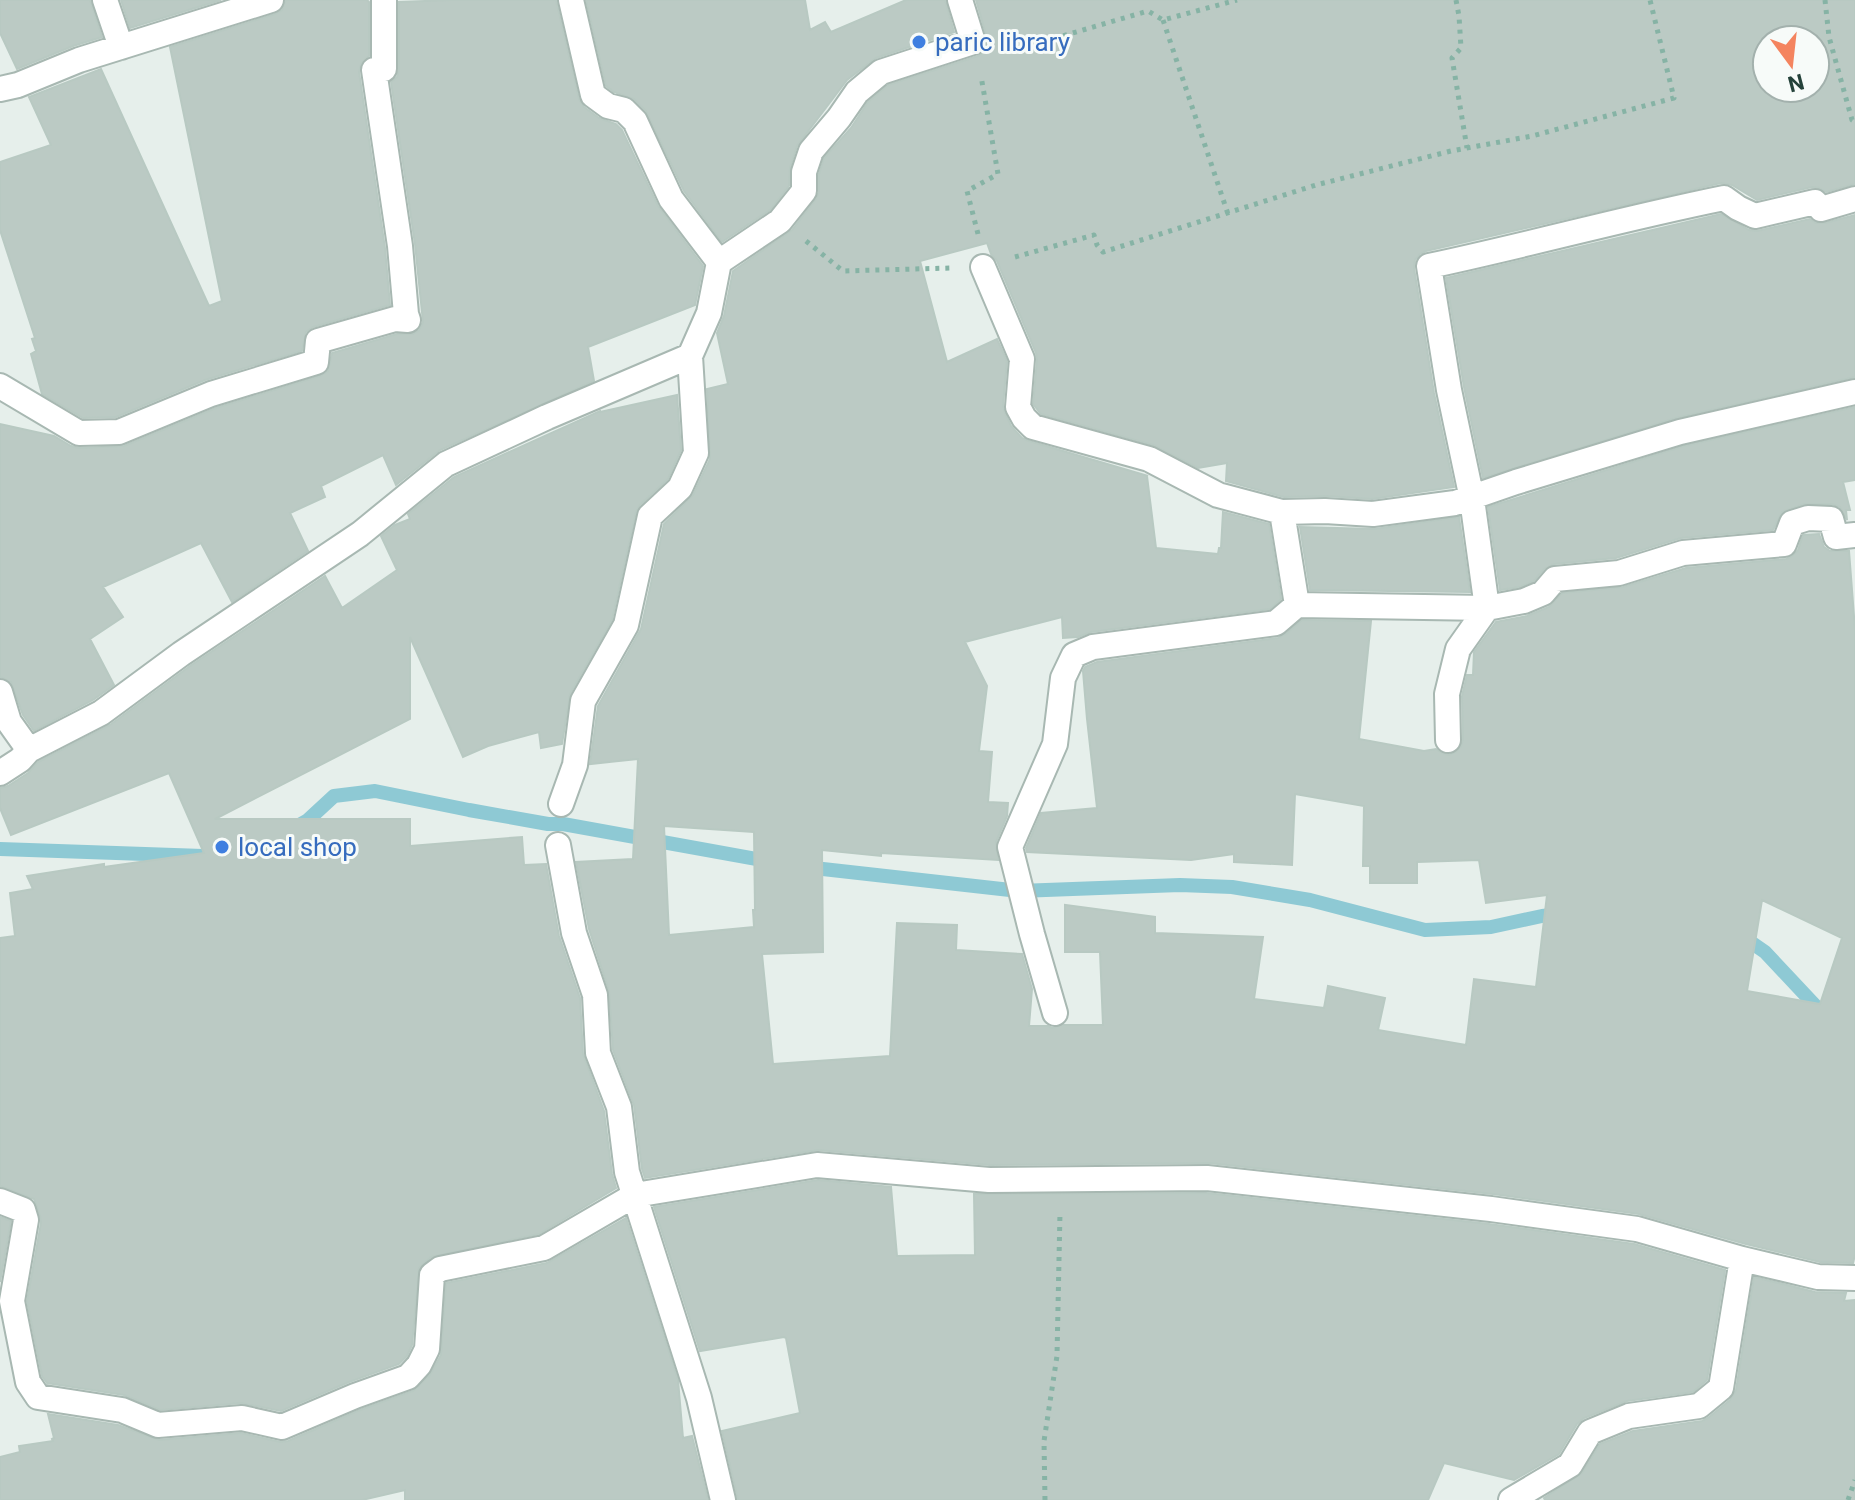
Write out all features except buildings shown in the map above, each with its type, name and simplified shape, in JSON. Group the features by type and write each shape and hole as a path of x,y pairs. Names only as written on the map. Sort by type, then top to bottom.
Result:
{"street":[{"path":"105,0 121,47"},
{"path":"0,89 18,85 79,60 271,0"},
{"path":"0,386 79,433 119,432 211,394 316,362 318,341 395,319 408,320 374,70 384,69 384,0"},
{"path":"571,0 593,95 608,106 624,110 635,121 671,199 719,262"},
{"path":"561,804 575,765 583,701 626,625 650,516 680,488 696,453 690,356 709,313 719,262 780,221 804,191 804,172 811,151 857,92 881,72 975,49 960,0"},
{"path":"1448,740 1447,694 1458,649 1487,608 1472,499 1449,390 1429,266 1724,198 1755,216 1815,202 1821,209 1855,199"},
{"path":"984,266 1022,359 1018,407 1033,427 1149,459 1218,495 1282,512 1373,514 1455,503 1680,432 1855,392"},
{"path":"0,773 29,750 101,713 181,654 360,534 446,464 690,356"},
{"path":"1282,512 1297,605"},
{"path":"1055,1013 1010,847 1055,744 1063,678 1074,655 1093,647 1276,623 1297,605 1487,608 1534,597 1543,593 1555,579 1619,573 1683,553 1784,544 1792,523 1808,518 1831,519 1836,537 1855,535"},
{"path":"0,692 9,722 29,750"},
{"path":"558,845 574,933 595,995 598,1053 619,1107 627,1172 699,1398 723,1500"},
{"path":"0,1201 23,1210 26,1220 12,1301 28,1382 38,1397 122,1410 158,1425 242,1418 282,1427 408,1377 427,1349 432,1275 440,1269 544,1248 635,1195 817,1165 989,1180 1207,1178 1491,1209 1637,1229 1818,1277 1855,1278"},
{"path":"1511,1500 1570,1465 1590,1432 1629,1416 1699,1406 1721,1388 1742,1259"}],"path":[{"path":"1163,20 1237,0"},
{"path":"1456,0 1461,48 1452,58 1467,148"},
{"path":"780,221 843,271 984,266 1094,235 1103,252 1316,185 1467,148 1532,136 1674,98 1650,0"},
{"path":"1825,0 1829,37 1855,122"},
{"path":"984,266 967,191 998,174 975,49 1052,39 1148,11 1163,20 1228,214"},
{"path":"1045,1500 1044,1441 1057,1356 1061,1179"},
{"path":"1848,1500 1855,1480"}],"waterway":[{"path":"292,829 308,820 334,796 375,791 773,862"},
{"path":"0,849 203,856"},
{"path":"805,867 1019,891 1180,885 1232,887 1310,900 1425,930 1491,927 1561,914"},
{"path":"1739,934 1765,952 1825,1016"}],"place":[{"name":"paric library","path":"919,42"},
{"name":"local shop","path":"222,847"}]}
